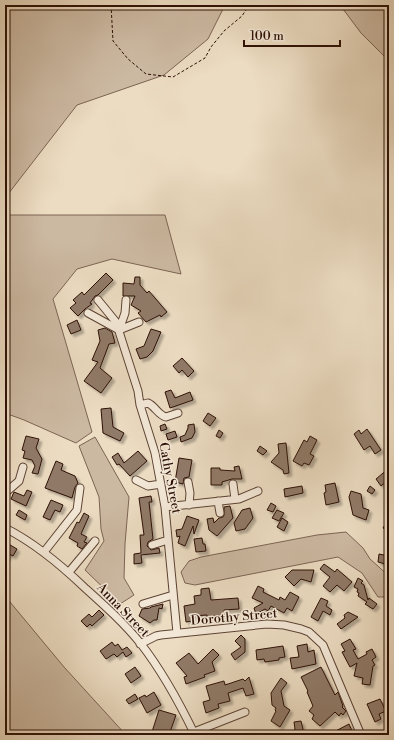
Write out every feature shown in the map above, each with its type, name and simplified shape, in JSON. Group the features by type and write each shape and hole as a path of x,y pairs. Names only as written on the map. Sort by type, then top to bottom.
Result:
{"street":[{"name":"Cathy Street","path":"98,300 116,322 119,330 155,453 165,507 177,634"},
{"path":"119,330 125,313 126,300"},
{"path":"88,313 119,330"},
{"path":"119,330 139,322"},
{"path":"140,405 148,403 152,405 159,414 166,417 178,413"},
{"path":"5,493 19,481 23,467"},
{"path":"136,480 148,486 161,484"},
{"path":"188,482 190,493 189,505"},
{"path":"233,484 235,499"},
{"path":"44,552 78,510 80,488"},
{"path":"165,507 235,499 258,491"},
{"path":"218,501 220,513"},
{"name":"Anna Street","path":"5,528 44,552 69,572 119,619 140,644 163,676 195,733"},
{"path":"152,545 168,540"},
{"path":"69,572 95,541"},
{"path":"143,604 173,595"},
{"name":"Dorothy Street","path":"140,644 156,636 267,624 294,626 309,632 323,645 361,735"},
{"path":"195,733 244,712"}],"path":[{"path":"111,5 113,41 128,59 146,74 173,77 205,58 211,46 224,31 242,16 249,5"}],"shaded area":[{"path":"5,5 225,5 208,39 164,75 77,105 5,198"},
{"path":"340,5 389,5 389,61 361,33"},
{"path":"5,215 165,215 181,274 112,259 77,269 53,299 92,432 76,443 5,413"},
{"path":"95,437 129,497 124,578 134,595 120,604 85,570 104,541 101,529 99,497 79,446"},
{"path":"346,532 363,548 370,559 389,576 389,597 378,597 362,573 338,557 195,585 185,583 181,572 189,561 201,557 317,535"},
{"path":"5,596 64,667 126,735 5,735"}],"building":[{"path":"106,273 113,280 98,295 95,296 90,303 92,304 78,316 70,308 76,303 73,300 82,292 84,295"},
{"path":"135,277 140,277 140,285 147,293 149,291 167,312 161,317 160,315 146,322 138,313 141,311 131,305 135,296 123,296 123,283 134,284"},
{"path":"77,320 81,330 71,334 67,325"},
{"path":"105,328 112,332 115,343 109,344 100,368 112,378 101,393 84,381 98,362 92,360 100,341 98,330"},
{"path":"151,329 161,332 153,351 147,357 140,359 136,349 144,346"},
{"path":"182,358 194,371 188,377 182,370 179,373 173,366"},
{"path":"171,390 175,398 190,392 193,400 170,408 165,392"},
{"path":"111,408 113,427 124,433 120,441 103,433 101,409"},
{"path":"208,413 216,418 210,426 203,421"},
{"path":"165,424 167,429 161,431 160,426"},
{"path":"194,424 195,432 192,438 181,442 180,437 185,435 188,425"},
{"path":"367,429 381,450 375,454 370,446 364,450 354,434 359,430 361,434"},
{"path":"219,430 223,433 220,438 216,436"},
{"path":"175,431 177,437 168,440 166,434"},
{"path":"26,436 39,439 36,448 42,459 38,474 32,473 35,466 32,460 23,458 25,451 22,450"},
{"path":"310,436 317,440 310,454 314,456 309,465 304,463 302,466 293,461 304,440 307,442"},
{"path":"286,443 289,473 284,474 283,470 271,462 279,453 278,444"},
{"path":"260,446 267,451 263,455 257,451"},
{"path":"138,451 147,461 130,476 119,464 117,465 112,457 118,453 124,463"},
{"path":"179,458 192,460 189,477 184,478 183,484 175,482"},
{"path":"56,461 63,464 61,470 75,476 78,483 75,487 72,498 45,488"},
{"path":"239,466 242,479 232,479 222,482 222,485 211,485 211,468 235,471 234,467"},
{"path":"389,468 389,479 381,486 376,479"},
{"path":"335,483 339,502 326,505 324,493 326,492 325,485"},
{"path":"302,486 303,493 285,497 284,489"},
{"path":"370,486 375,490 372,494 367,491"},
{"path":"27,490 32,492 26,506 11,499 14,492 24,496"},
{"path":"351,491 361,494 363,508 369,510 366,520 353,515 349,497"},
{"path":"151,496 152,502 149,502 153,539 148,542 147,546 151,550 159,548 160,553 141,555 142,563 134,564 134,554 141,553 140,535 144,535 139,498"},
{"path":"51,500 63,505 60,512 55,510 50,520 43,517"},
{"path":"271,503 276,506 273,512 267,510"},
{"path":"230,506 233,518 217,536 209,530 207,519 213,518 214,523 219,518 223,517 224,507"},
{"path":"250,508 253,518 245,529 236,531 234,523 242,510"},
{"path":"19,510 27,515 25,520 16,515"},
{"path":"277,510 284,513 279,521 272,518"},
{"path":"84,513 89,516 81,534 87,537 84,542 87,543 82,549 77,546 78,543 69,538 77,522 79,523"},
{"path":"187,516 199,520 194,534 193,526 185,546 178,543 180,536 177,537 176,530 182,529"},
{"path":"282,518 288,522 284,531 277,527"},
{"path":"389,518 389,532 383,528"},
{"path":"202,538 206,551 196,552 194,539"},
{"path":"5,542 17,549 13,556 9,554 5,561"},
{"path":"379,554 389,556 389,565 378,562"},
{"path":"324,564 335,572 337,569 352,582 344,591 337,585 330,592 323,586 330,577 320,569"},
{"path":"292,570 314,570 311,582 301,579 294,586 285,577"},
{"path":"358,578 363,581 361,583 364,585 368,600 369,598 377,604 373,609 365,604 367,602 358,596 358,589 354,587"},
{"path":"258,586 264,589 263,592 279,600 280,597 285,600 290,592 299,597 292,611 287,608 284,613 271,606 268,611 265,609 256,614 254,608 263,603 252,598"},
{"path":"209,588 211,600 238,598 239,609 224,610 225,615 207,617 207,615 192,616 192,621 186,622 184,606 195,604 194,596 201,595 201,589"},
{"path":"321,598 328,601 326,606 332,610 330,615 323,611 318,621 311,617"},
{"path":"163,604 162,609 159,608 157,620 150,623 139,616 142,609"},
{"path":"99,610 104,615 92,626 90,624 87,627 81,621 89,614 92,617"},
{"path":"348,612 358,617 341,629 337,624 345,618 344,615"},
{"path":"241,635 245,639 245,652 235,660 231,654 241,647 235,641"},
{"path":"350,639 356,649 353,650 358,659 372,649 376,657 372,660 375,665 373,666 370,685 362,684 363,678 354,676 357,663 350,667 342,652 345,651 341,644"},
{"path":"112,642 115,646 118,644 122,650 127,647 132,653 126,657 123,652 117,657 114,654 106,659 100,651"},
{"path":"307,644 308,652 314,650 316,664 292,669 290,658 299,657 297,646"},
{"path":"283,646 285,657 279,658 279,660 265,662 264,659 257,660 256,650"},
{"path":"213,649 219,655 212,662 215,671 204,675 205,677 186,684 184,677 187,676 176,663 189,653 198,664"},
{"path":"135,667 141,676 131,683 125,674"},
{"path":"321,667 335,695 338,692 343,706 342,707 346,711 343,715 341,713 339,716 335,712 320,726 312,719 314,715 309,711 313,706 301,677"},
{"path":"249,677 254,694 246,696 243,688 228,693 230,701 218,704 219,708 206,713 203,702 210,700 206,686 224,681 225,685 243,679 245,681"},
{"path":"281,678 287,683 281,691 284,706 290,710 280,727 271,721 276,708 272,705 271,693"},
{"path":"154,692 161,705 147,713 139,698 145,695 146,697"},
{"path":"135,694 138,699 129,704 126,700"},
{"path":"380,699 386,711 379,714 381,719 375,722 367,704"},
{"path":"159,710 176,715 169,735 151,735"},
{"path":"301,721 303,729 300,735 292,735 295,729 294,722"},
{"path":"349,724 352,731 344,735 328,735"}]}
